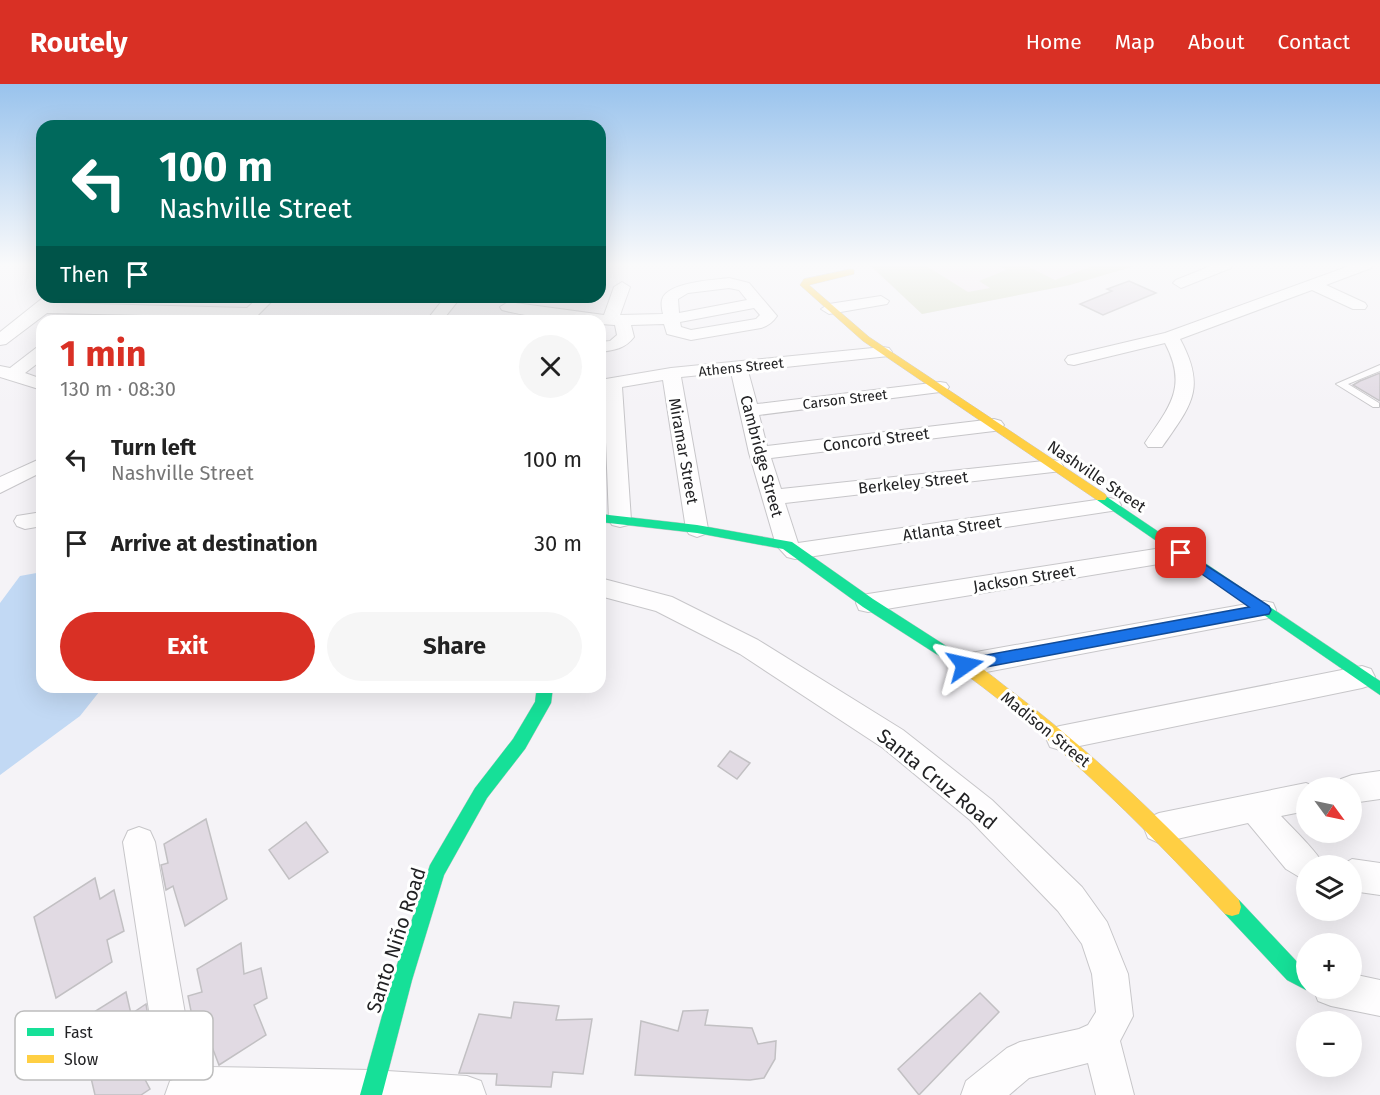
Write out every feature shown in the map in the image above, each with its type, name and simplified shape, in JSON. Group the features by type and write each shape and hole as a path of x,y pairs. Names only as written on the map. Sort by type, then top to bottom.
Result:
{"street":[{"path":"0,340 36,312"},
{"path":"606,346 615,345 620,312"},
{"path":"671,312 671,318"},
{"path":"606,324 619,326 703,312"},
{"name":"Nashville Street","path":"833,312 883,352 940,387 1371,683"},
{"path":"1074,360 1170,337 1238,312"},
{"path":"1155,443 1179,406 1188,387 1183,358 1170,337"},
{"name":"Athens Street","path":"606,384 671,374 883,352"},
{"path":"6,373 36,355"},
{"name":"Cambridge Street","path":"739,368 759,453 791,548"},
{"path":"6,373 36,383"},
{"name":"Miramar Street","path":"671,374 697,529"},
{"path":"606,384 610,519"},
{"name":"Carson Street","path":"750,410 940,387"},
{"name":"Concord Street","path":"759,453 994,425"},
{"name":"Berkeley Street","path":"772,497 1053,466"},
{"path":"0,486 36,467"},
{"name":"Atlanta Street","path":"791,548 1110,505"},
{"name":"Madison Street","path":"610,519 697,529 791,548 868,603 965,665 1060,738 1159,828 1296,974"},
{"name":"Jackson Street","path":"868,603 1181,553"},
{"name":"Santa Cruz Road","path":"606,589 663,604 749,647 893,739 981,810 1070,899 1095,934 1110,974 1115,1016 1101,1038"},
{"path":"965,665 1264,610"},
{"path":"1060,738 1371,683"},
{"name":"Santo Niño Road","path":"371,1092 436,871 481,794 519,744 543,703 545,693"},
{"path":"1362,788 1380,785"},
{"path":"1159,828 1296,799"},
{"path":"1254,807 1296,857"},
{"path":"139,842 167,1011"},
{"path":"1362,876 1380,879"},
{"path":"1362,994 1380,998"},
{"path":"980,1095 1020,1061 1082,1047 1101,1038 1115,1095"},
{"path":"192,1090 467,1095"}],"lane":[{"path":"1376,405 1341,384 1380,368"}],"water":[{"path":"36,573 36,693 98,693 80,716 0,775 0,603 20,576"}],"building":[{"path":"1380,373 1380,401 1353,385 1360,381"},
{"path":"730,751 750,763 737,779 718,766"},
{"path":"206,819 227,899 185,926 173,886 166,890 161,865 168,863 164,844"},
{"path":"306,822 328,852 289,879 269,850"},
{"path":"95,878 100,899 114,890 124,931 107,940 112,962 56,998 34,917"},
{"path":"241,943 244,974 261,968 267,998 254,1005 266,1035 219,1065 213,1049 213,1011 191,1011 188,996 202,992 197,969"},
{"path":"126,992 130,1011 96,1011"},
{"path":"980,993 999,1012 919,1095 898,1069"},
{"path":"514,1002 559,1006 556,1020 592,1019 583,1074 553,1072 551,1087 496,1085 497,1074 459,1073 479,1014 511,1018"},
{"path":"146,1004 147,1011 136,1011"},
{"path":"708,1010 705,1025 752,1028 758,1044 776,1041 775,1059 764,1078 750,1080 635,1075 641,1021 678,1031 683,1011"},
{"path":"92,1080 145,1080 150,1089 141,1095 95,1095"}],"traffic: fast":[{"path":"1101,497 1380,689"},
{"path":"606,519 697,529 787,545 868,603 949,655"},
{"path":"371,1095 402,980 436,871 481,793 519,744 543,703 544,693"},
{"path":"1232,907 1296,974"}],"traffic: slow":[{"path":"835,312 866,339 1101,497"},
{"path":"949,655 1026,710 1098,772 1232,907"}],"route":[{"path":"965,665 1264,610 1181,553"}]}
